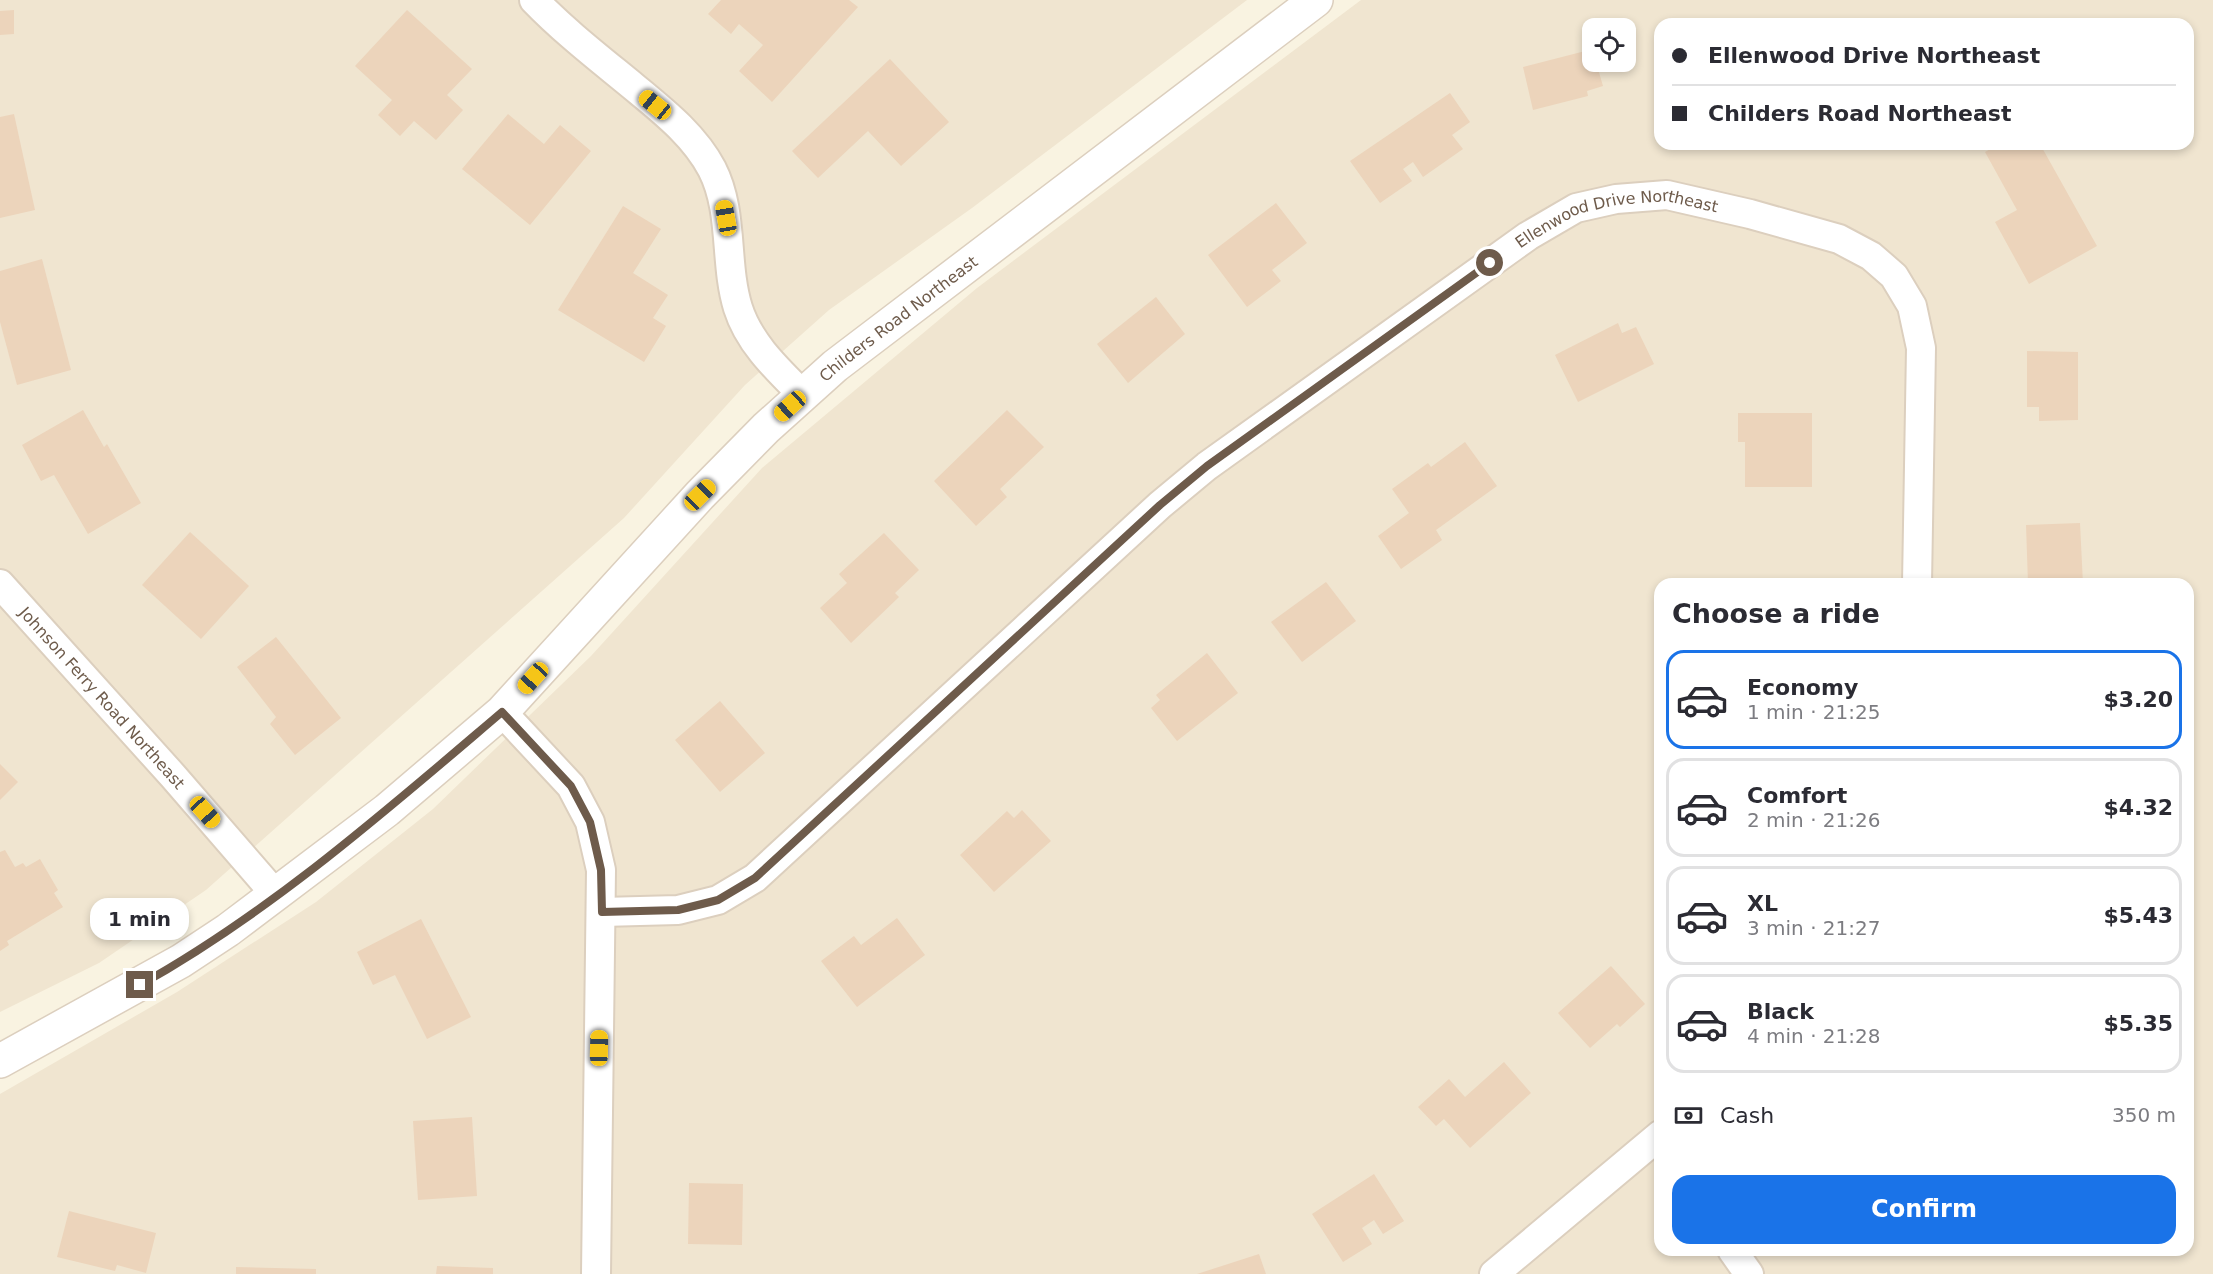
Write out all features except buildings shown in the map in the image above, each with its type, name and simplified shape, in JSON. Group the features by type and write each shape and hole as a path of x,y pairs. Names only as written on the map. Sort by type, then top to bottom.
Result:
{"street":[{"path":"534,0 571,36 672,118 703,155 712,170 723,202 738,309 756,343 771,363 803,395"},
{"name":"Childers Road Northeast","path":"0,1061 182,961 276,895 387,810 502,712 700,495 766,428 836,366 936,287 1316,0"},
{"name":"Ellenwood Drive Northeast","path":"602,912 678,910 718,900 755,878 1160,505 1207,466 1527,236 1576,208 1616,199 1667,195 1750,214 1839,239 1871,256 1894,276 1912,306 1921,348 1917,578"},
{"name":"Johnson Ferry Road Northeast","path":"0,584 173,776 276,895"},
{"path":"502,712 571,786 590,822 601,870 596,1274"},
{"path":"1494,1274 1654,1144"},
{"path":"1736,1256 1749,1274"}],"shaded area":[{"path":"0,0 1247,0 972,208 829,310 745,385 624,518 206,890 99,963 0,1012"},
{"path":"1361,0 2213,0 2213,1274 0,1274 0,1094 177,992 316,902 433,809 591,656 762,468 977,288"}],"route":[{"path":"140,985 182,961 276,895 387,810 502,712 571,786 590,822 601,870 602,912 678,910 718,900 755,878 1160,505 1207,466 1490,263"}]}
